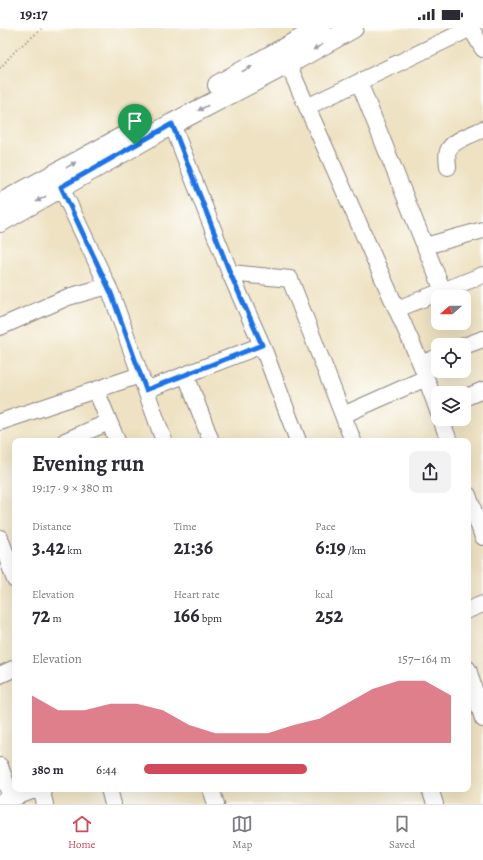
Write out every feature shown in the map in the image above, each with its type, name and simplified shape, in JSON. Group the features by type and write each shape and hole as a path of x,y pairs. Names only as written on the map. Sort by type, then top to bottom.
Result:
{"main road":[{"path":"0,222 172,124 222,90 321,28"},
{"path":"0,204 222,90 288,64 352,28"}],"street":[{"path":"307,107 471,28 483,49"},
{"path":"288,64 397,309 431,390"},
{"path":"359,82 443,290"},
{"path":"172,124 230,273 262,345 297,438"},
{"path":"448,167 447,152 450,147 483,129"},
{"path":"61,187 111,293 163,438"},
{"path":"425,246 483,230"},
{"path":"230,273 290,279 352,438"},
{"path":"446,290 483,276"},
{"path":"0,327 68,297 108,286"},
{"path":"397,309 431,296"},
{"path":"471,343 483,339"},
{"path":"146,390 262,345"},
{"path":"343,415 424,371 431,364"},
{"path":"0,422 140,375"},
{"path":"186,375 209,438"},
{"path":"96,390 116,438"},
{"path":"471,395 483,390"},
{"path":"72,438 109,422"},
{"path":"444,426 448,438"},
{"path":"471,503 483,537"},
{"path":"0,538 3,558 12,574"},
{"path":"471,609 483,604"},
{"path":"0,675 12,669"},
{"path":"471,679 483,720"},
{"path":"0,766 6,801 29,792"},
{"path":"42,792 45,804"},
{"path":"110,792 113,804"},
{"path":"212,792 216,804"},
{"path":"431,792 435,804"}],"path":[{"path":"0,68 16,50 43,28"}],"route":[{"path":"172,124 230,273 262,345 146,390 111,293 61,187 135,145 172,124"}]}
